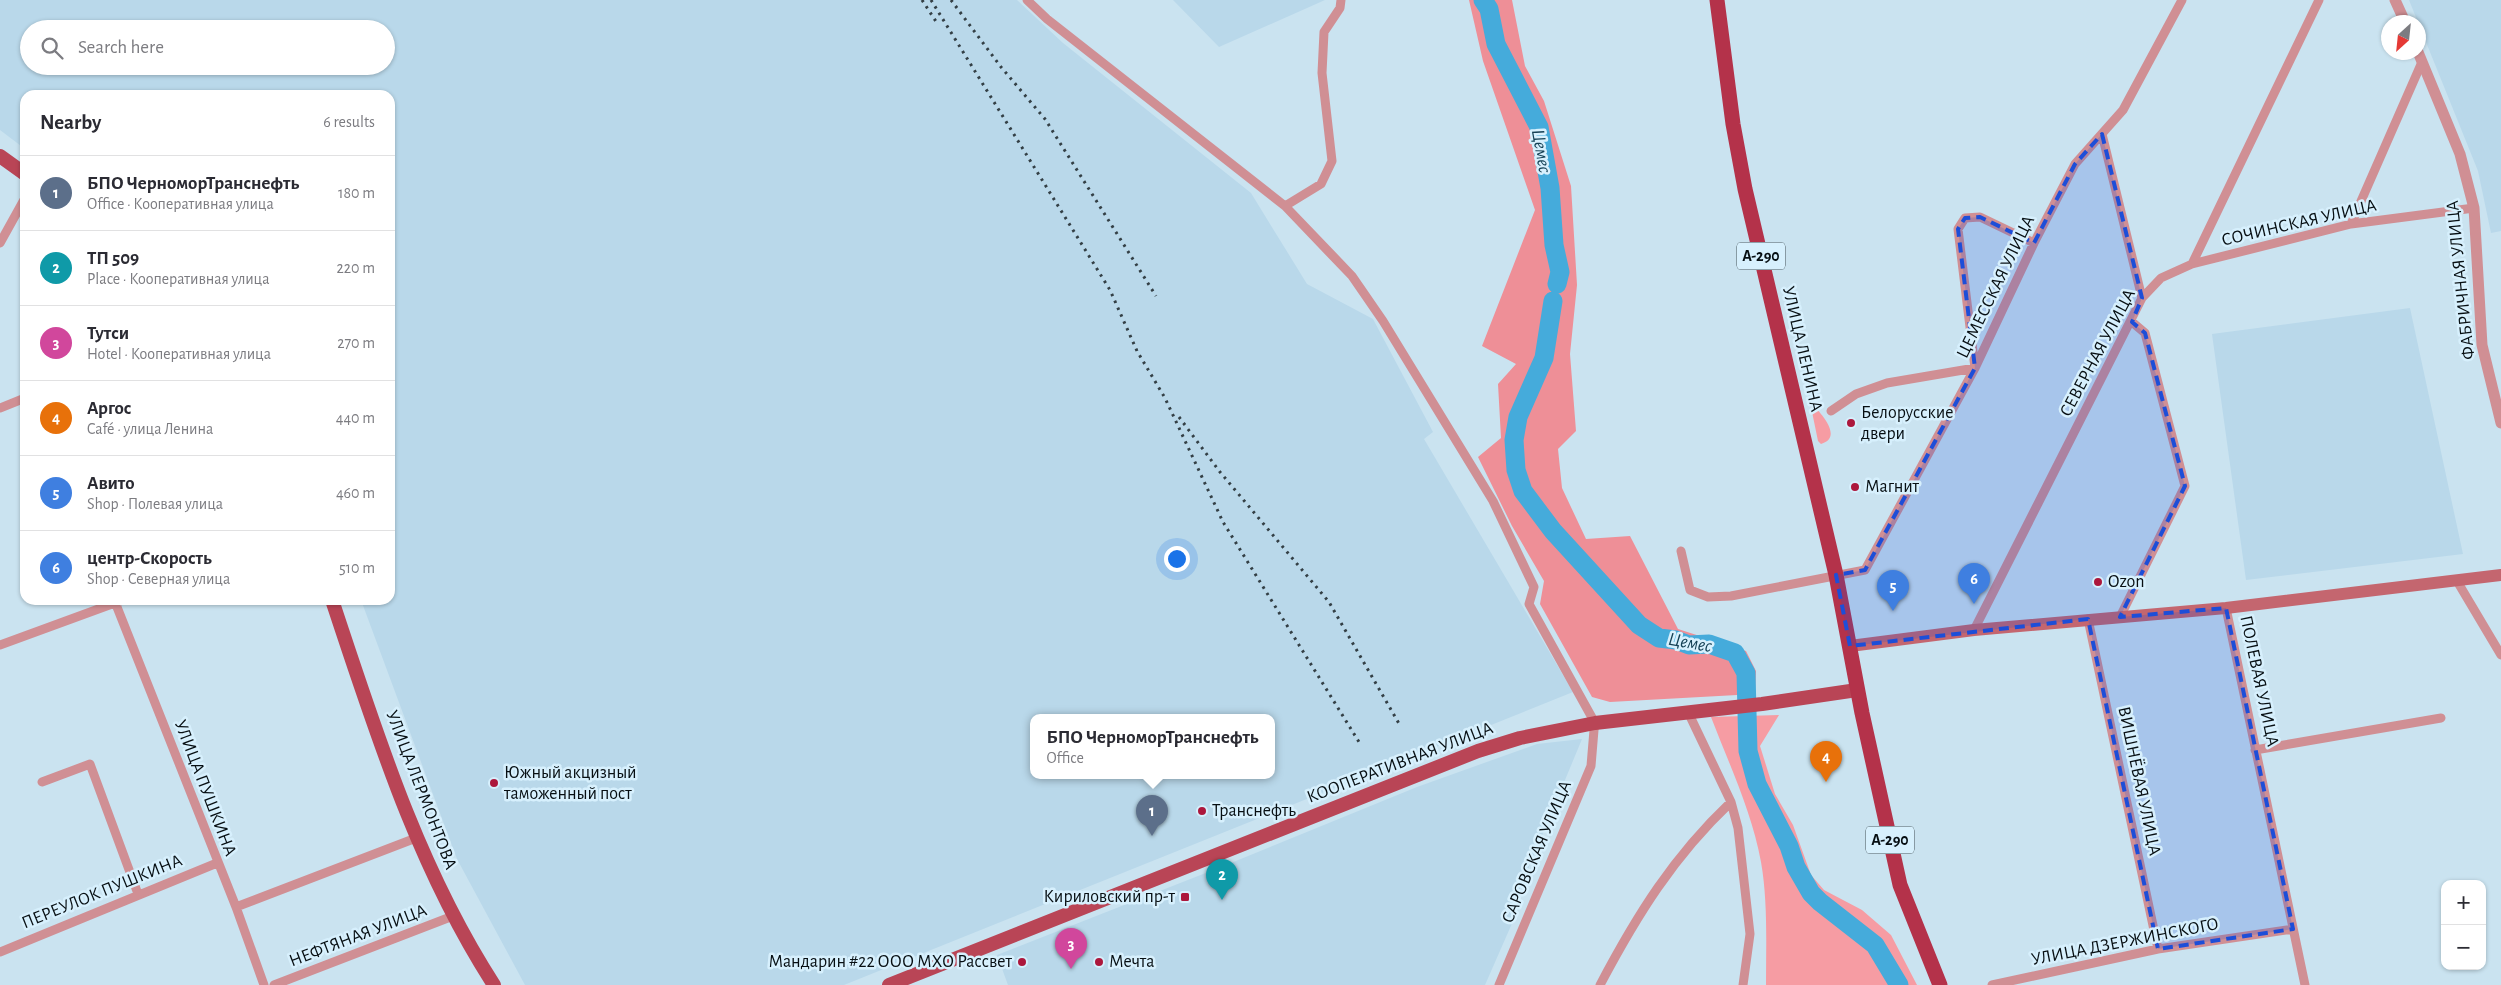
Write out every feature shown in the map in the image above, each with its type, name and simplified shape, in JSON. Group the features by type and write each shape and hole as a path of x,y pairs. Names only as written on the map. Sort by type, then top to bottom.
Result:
{"highway":[{"name":"УЛИЦА ЛЕНИНА","path":"1717,0 1733,124 1745,189 1836,575 1857,690"},
{"name":"А-290","path":"1857,690 1900,885 1940,985"}],"main road":[{"path":"0,156 20,170"},
{"path":"2226,608 2501,575"},
{"name":"УЛИЦА ЛЕРМОНТОВА","path":"334,605 416,838 453,916 494,985"},
{"name":"ПОЛЕВАЯ УЛИЦА","path":"1850,646 1974,630 2226,608"},
{"name":"КООПЕРАТИВНАЯ УЛИЦА","path":"889,985 1478,751 1520,738 1688,712 1762,704 1857,690"}],"street":[{"path":"1027,0 1047,19 1285,206 1352,276 1383,321 1492,501 1534,587 1529,604 1594,726"},
{"path":"1285,206 1321,184 1332,161 1322,73 1324,32 1340,8 1341,0"},
{"name":"ЦЕМЕССКАЯ УЛИЦА","path":"1836,575 1865,570 1975,368 2034,242 2075,164 2123,110 2182,0"},
{"path":"2192,264 2319,0"},
{"path":"2395,0 2402,15"},
{"path":"2352,224 2419,60"},
{"name":"ФАБРИЧНАЯ УЛИЦА","path":"2421,60 2460,154 2474,208 2482,345 2501,423"},
{"path":"2102,134 2142,298"},
{"path":"0,243 20,207"},
{"name":"СОЧИНСКАЯ УЛИЦА","path":"2192,264 2352,224 2474,208"},
{"path":"1831,411 1856,394 1887,383 1975,368 1958,229 1966,218 1980,217 2034,242"},
{"name":"СЕВЕРНАЯ УЛИЦА","path":"1974,630 2132,322 2142,298 2161,278 2192,264"},
{"path":"2120,617 2185,486 2145,333 2132,322"},
{"path":"0,408 20,400"},
{"path":"1681,551 1690,590 1708,597 1731,596 1836,575"},
{"path":"2457,581 2501,655"},
{"path":"0,644 108,605"},
{"name":"УЛИЦА ПУШКИНА","path":"120,605 264,985"},
{"name":"ПОЛЕВАЯ УЛИЦА","path":"2226,608 2305,985"},
{"name":"ВИШНЁВАЯ УЛИЦА","path":"2088,619 2158,948"},
{"path":"1688,712 1731,802 1738,828 1750,934 1743,985"},
{"path":"2256,750 2440,718"},
{"name":"САРОВСКАЯ УЛИЦА","path":"1499,985 1591,766 1594,726"},
{"path":"42,782 90,764 138,894"},
{"path":"1600,985 1641,910 1667,873 1703,829 1731,802"},
{"path":"236,907 416,838"},
{"name":"ПЕРЕУЛОК ПУШКИНА","path":"0,952 138,894 217,864"},
{"name":"НЕФТЯНАЯ УЛИЦА","path":"274,985 453,916"},
{"name":"УЛИЦА ДЗЕРЖИНСКОГО","path":"1992,985 2158,948 2293,929"}],"highlighted area":[{"path":"2102,134 2142,298 2132,322 2145,333 2185,486 2120,617 2226,608 2293,929 2158,949 2088,619 1850,646 1836,575 1865,570 1975,368 1958,229 1965,218 1980,217 2034,243 2075,164"}],"shaded area":[{"path":"0,0 1017,0 1063,43 1251,193 1307,284 1373,319 1433,432 1424,439 1573,692 844,985 525,985 457,859 363,605 395,605 395,90 20,90 20,145 0,130"},
{"path":"1173,0 1325,0 1219,47"},
{"path":"1469,0 1512,0 1525,66 1544,101 1571,186 1577,285 1570,354 1576,431 1558,449 1562,488 1586,539 1630,536 1678,629 1746,651 1756,671 1755,694 1610,702 1592,697 1540,604 1544,581 1512,526 1478,457 1501,438 1498,384 1516,364 1482,346 1535,210 1483,61"},
{"path":"2409,0 2501,0 2501,231 2491,233 2478,171 2426,42 2426,15 2415,15"},
{"path":"2410,308 2463,554 2246,580 2212,334"},
{"path":"1810,402 1828,423 1830,430 1831,436 1828,441 1821,444 1818,441"},
{"path":"1779,715 1760,746 1775,794 1793,825 1811,875 1824,890 1862,910 1891,935 1917,985 1766,985 1766,908 1761,862 1746,807 1711,717"},
{"path":"1582,739 1517,896 1517,912 1485,985 1008,985 997,955 1417,787 1537,744"}],"waterway":[{"name":"Цемес","path":"1483,0 1489,9 1496,44 1539,127 1550,188 1554,245 1560,272 1557,284"},
{"name":"Цемес","path":"1553,301 1544,358 1518,417 1514,440 1516,470 1523,491 1553,531 1639,625 1659,638 1676,640 1689,645 1709,644 1735,653 1746,673 1748,751 1757,784 1789,846 1796,867 1811,893 1820,902 1875,945 1899,985"}],"railway":[{"path":"922,0 937,23"},
{"path":"931,0 1110,290 1137,351 1165,398 1223,522 1359,742"},
{"path":"951,0 1001,67 1045,119 1156,296"},
{"path":"1179,417 1220,472 1329,602 1401,727"}],"place":[{"name":"Белорусские двери","path":"1851,423"},
{"name":"Магнит","path":"1855,487"},
{"name":"Ozon","path":"2098,582"},
{"name":"центр-Скорость","path":"1974,604"},
{"name":"Авито","path":"1893,611"},
{"name":"Аргос","path":"1826,782"},
{"name":"Южный акцизный таможенный пост","path":"494,783"},
{"name":"Транснефть","path":"1202,811"},
{"name":"БПО ЧерноморТранснефть","path":"1152,836"},
{"name":"Кириловский пр-т","path":"1185,897"},
{"name":"ТП 509","path":"1222,900"},
{"name":"Мандарин #22 ООО МХО Рассвет","path":"1022,962"},
{"name":"Мечта","path":"1099,962"},
{"name":"Тутси","path":"1071,969"}]}
